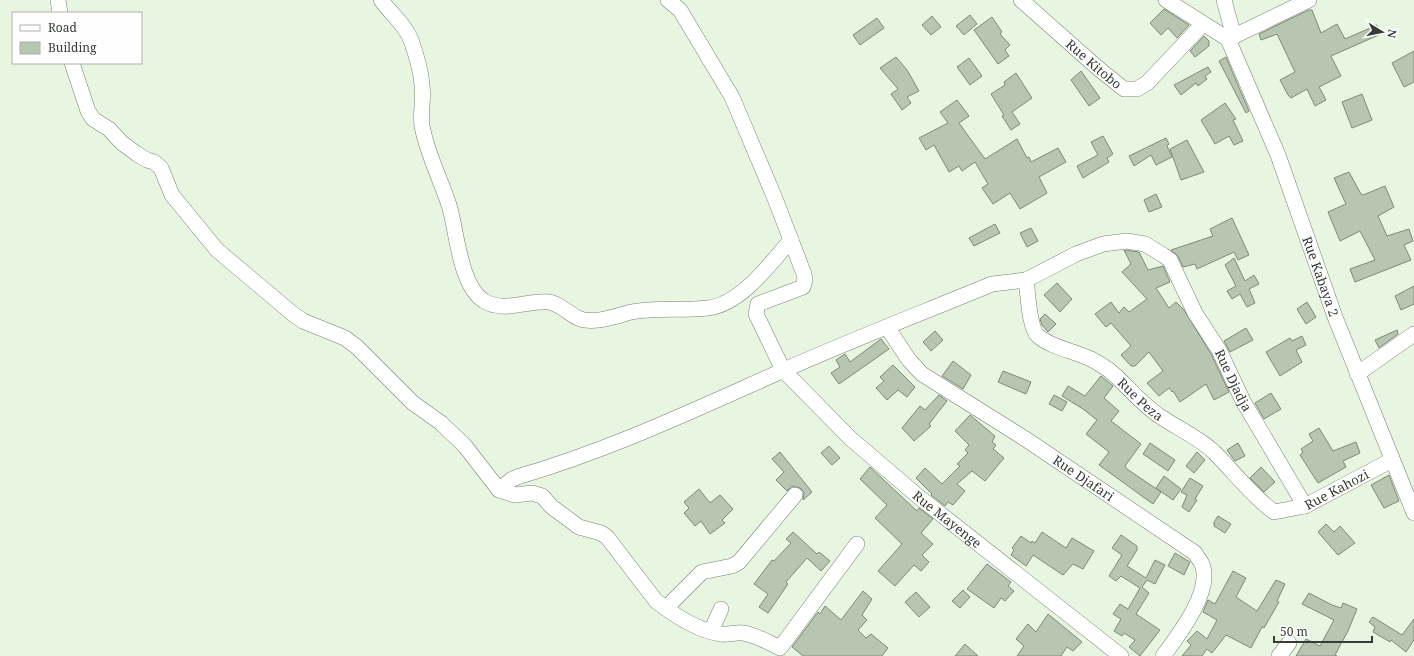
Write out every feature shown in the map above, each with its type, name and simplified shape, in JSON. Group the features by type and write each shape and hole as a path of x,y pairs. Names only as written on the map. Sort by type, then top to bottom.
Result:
{"street":[{"path":"58,0 60,12"},
{"path":"381,0 389,12 402,24 410,39 422,85 422,125 436,174 453,218 459,256 473,288 483,300 497,306 518,306 537,302 552,302 580,319 597,320 641,310 707,308 720,306 734,299 760,275 792,240 732,97 680,10 668,0"},
{"name":"Rue Kitobo","path":"1021,0 1099,69 1124,89 1137,89 1147,84 1203,24"},
{"path":"1166,0 1203,24 1231,38 1308,0"},
{"name":"Rue Kabaya 2","path":"1224,0 1231,38 1278,155 1356,374 1414,513"},
{"path":"72,64 88,111 93,119 109,129 122,143 137,154 161,168 172,195 187,211 217,250 293,314 317,328 345,338 357,347 414,404 441,422 465,446 499,490 515,495 532,493 542,496 552,507 578,527 601,533 607,537 656,600 666,608 696,626 711,632 723,635 742,633 764,639 784,652 857,544"},
{"name":"Rue Mayenge","path":"792,240 804,274 804,284 799,289 758,304 756,309 758,319 783,370 850,438 919,497 1121,656"},
{"name":"Rue Djadja","path":"1026,280 1076,254 1102,244 1127,241 1145,244 1170,260 1195,313 1219,350 1243,401 1304,506"},
{"path":"499,490 511,480 518,477 593,452 659,427 783,370 992,284 1026,280"},
{"name":"Rue Peza","path":"1026,280 1033,329 1038,336 1092,359 1107,369 1123,381 1152,410 1196,438 1214,452 1261,503 1278,513"},
{"name":"Rue Djafari","path":"887,327 909,360 922,374 1024,438 1195,553 1202,565 1203,582 1198,600 1180,634 1163,656"},
{"path":"1356,374 1414,334"},
{"name":"Rue Kahozi","path":"1278,513 1304,506 1392,460"},
{"path":"666,608 702,572 732,566 739,562 795,496"},
{"path":"711,632 721,609"},
{"path":"1279,656 1289,643"}],"building":[{"path":"1164,9 1189,25 1177,38 1168,28 1161,35 1150,23"},
{"path":"1309,10 1312,10 1321,33 1337,24 1345,39 1377,25 1381,34 1331,56 1341,76 1319,87 1326,100 1315,106 1307,89 1291,98 1288,95 1280,80 1295,72 1277,34 1261,40 1259,34"},
{"path":"970,15 977,24 964,35 956,26"},
{"path":"932,16 941,27 931,35 922,25"},
{"path":"992,17 1002,32 1000,34 1010,45 1005,50 1009,56 998,64 974,30"},
{"path":"877,18 884,28 860,45 853,35"},
{"path":"1204,36 1209,41 1209,46 1195,57 1190,51"},
{"path":"1414,51 1414,82 1404,87 1392,63"},
{"path":"896,57 907,70 919,91 907,97 911,103 902,110 891,94 898,89 880,68"},
{"path":"1226,57 1249,111 1246,113 1219,61"},
{"path":"969,58 982,76 970,85 957,67"},
{"path":"1208,67 1211,72 1205,76 1207,79 1198,86 1196,83 1181,95 1174,85"},
{"path":"1081,71 1100,98 1089,106 1071,80"},
{"path":"1016,73 1032,98 1012,112 1020,124 1011,130 991,94 1005,85 1004,82"},
{"path":"1362,94 1372,120 1352,128 1342,102"},
{"path":"957,100 969,116 959,123 985,159 1017,139 1027,158 1029,157 1031,162 1058,148 1066,162 1039,177 1047,193 1020,209 1010,193 993,204 982,188 988,184 975,162 962,171 959,166 949,172 934,145 926,150 919,138 948,123 940,112"},
{"path":"1225,103 1236,119 1233,120 1243,141 1234,145 1229,136 1215,144 1201,120"},
{"path":"1103,136 1113,154 1107,158 1109,162 1083,178 1077,166 1098,155 1091,142"},
{"path":"1166,138 1169,144 1167,146 1172,157 1156,165 1151,155 1134,166 1129,156"},
{"path":"1187,140 1204,172 1181,180 1170,149"},
{"path":"1349,172 1363,195 1385,186 1394,207 1378,216 1387,236 1409,229 1413,241 1404,245 1411,260 1355,282 1350,269 1375,260 1360,231 1340,241 1328,212 1346,204 1334,178"},
{"path":"1156,194 1162,207 1149,212 1144,200"},
{"path":"1232,218 1249,255 1238,260 1234,252 1197,269 1195,264 1183,267 1178,256 1171,250 1213,236 1210,229"},
{"path":"995,224 1000,233 974,246 969,238"},
{"path":"1031,228 1038,241 1027,247 1020,233"},
{"path":"1124,250 1139,252 1148,270 1163,266 1170,282 1156,288 1169,308 1176,302 1184,310 1211,354 1229,392 1214,400 1206,384 1180,402 1173,391 1172,392 1169,388 1159,396 1147,383 1163,371 1149,352 1135,366 1131,366 1121,355 1131,346 1111,323 1106,327 1095,314 1111,302 1119,313 1124,307 1129,312 1147,299 1122,272 1131,264"},
{"path":"1234,258 1245,281 1254,275 1259,284 1249,289 1255,303 1247,307 1240,294 1232,299 1227,291 1236,286 1225,265"},
{"path":"1057,283 1072,299 1060,312 1044,295"},
{"path":"1414,286 1414,304 1401,310 1395,296"},
{"path":"1307,302 1316,317 1306,324 1297,309"},
{"path":"1045,314 1056,324 1048,332 1042,325 1040,319"},
{"path":"1246,328 1253,340 1230,352 1224,341"},
{"path":"1397,330 1398,334 1379,348 1375,340"},
{"path":"935,331 943,340 931,351 923,342"},
{"path":"1302,336 1306,345 1296,350 1302,362 1280,376 1266,352 1290,338 1292,341"},
{"path":"881,339 889,349 839,384 831,373 840,367 836,360 845,354 850,362"},
{"path":"953,361 971,375 963,389 942,376"},
{"path":"893,365 915,387 907,397 898,390 887,400 876,388 884,381 880,377"},
{"path":"1003,371 1031,382 1026,394 998,382"},
{"path":"1101,376 1113,386 1104,398 1119,411 1111,421 1141,444 1125,466 1127,469 1161,492 1153,504 1099,465 1109,452 1086,434 1097,420 1062,396 1068,386 1085,396"},
{"path":"1271,393 1281,409 1264,419 1255,403"},
{"path":"939,395 947,401 929,424 931,426 914,441 902,428 920,406 925,410"},
{"path":"1054,395 1067,402 1062,411 1049,404"},
{"path":"970,415 995,436 992,442 996,445 993,449 1004,458 985,481 972,471 957,484 965,491 953,505 948,502 945,506 931,495 932,494 916,478 925,468 942,484 960,466 957,464 968,453 965,450 969,445 955,431"},
{"path":"1319,428 1333,451 1356,442 1360,453 1343,461 1346,467 1318,483 1300,455 1303,452 1301,449 1313,441 1309,434"},
{"path":"1150,443 1175,460 1168,471 1143,454"},
{"path":"1238,443 1245,456 1235,461 1227,450"},
{"path":"829,446 840,458 832,465 821,453"},
{"path":"780,452 812,492 803,500 804,492 800,488 792,486 787,491 776,480 784,472 772,459"},
{"path":"1197,452 1205,460 1194,473 1186,466"},
{"path":"870,467 917,511 919,508 933,519 921,533 933,544 922,555 929,562 921,571 914,565 895,586 878,571 902,544 875,518 887,505 860,479"},
{"path":"1261,467 1275,482 1264,492 1250,478"},
{"path":"1389,475 1399,501 1384,508 1371,485"},
{"path":"1164,476 1181,489 1173,500 1156,488"},
{"path":"1190,478 1203,486 1195,499 1197,500 1189,512 1182,507 1187,495 1181,492"},
{"path":"699,489 710,503 720,495 733,509 722,520 725,523 710,534 701,521 695,526 684,513 689,508 684,502"},
{"path":"1218,516 1231,524 1225,533 1214,526 1214,522"},
{"path":"1326,524 1334,532 1340,526 1355,543 1338,555 1318,532"},
{"path":"793,532 817,554 819,552 830,561 821,571 807,558 786,582 788,584 768,613 759,607 768,594 754,584 772,560 774,561 791,543 786,539"},
{"path":"1042,532 1066,548 1072,538 1094,551 1083,569 1073,564 1063,575 1033,555 1026,566 1011,555 1014,550 1012,548 1021,536 1031,543 1032,541 1035,543"},
{"path":"1121,535 1137,546 1137,550 1127,566 1146,578 1155,560 1165,565 1155,584 1147,580 1142,587 1149,593 1136,614 1160,630 1140,656 1129,647 1135,640 1124,633 1122,636 1114,631 1121,619 1113,614 1120,604 1128,609 1140,588 1121,576 1116,581 1109,576 1122,555 1112,548"},
{"path":"1175,553 1190,562 1184,575 1168,566"},
{"path":"987,564 1011,582 1008,586 1014,591 1005,601 1001,598 994,608 967,589"},
{"path":"1233,571 1246,578 1236,597 1257,611 1276,580 1285,584 1277,601 1279,602 1264,628 1262,627 1251,648 1226,635 1212,653 1207,649 1202,656 1182,656 1191,645 1187,641 1197,631 1207,639 1217,620 1203,612 1208,600 1215,604"},
{"path":"963,590 970,597 960,608 952,601"},
{"path":"863,591 872,599 862,615 867,620 858,630 866,638 871,634 888,648 882,656 803,656 792,647 818,612 820,614 825,606 841,620"},
{"path":"916,592 930,607 919,617 905,602"},
{"path":"1309,593 1341,608 1343,603 1357,609 1348,631 1335,655 1337,656 1296,656 1306,639 1320,646 1334,620 1302,604"},
{"path":"1048,614 1082,642 1073,651 1067,647 1061,656 1017,656 1024,646 1016,639 1028,624 1036,632"},
{"path":"1373,617 1402,635 1414,619 1414,640 1406,652 1391,640 1390,642 1373,632 1375,627 1369,622"},
{"path":"965,644 978,656 955,656"}]}
